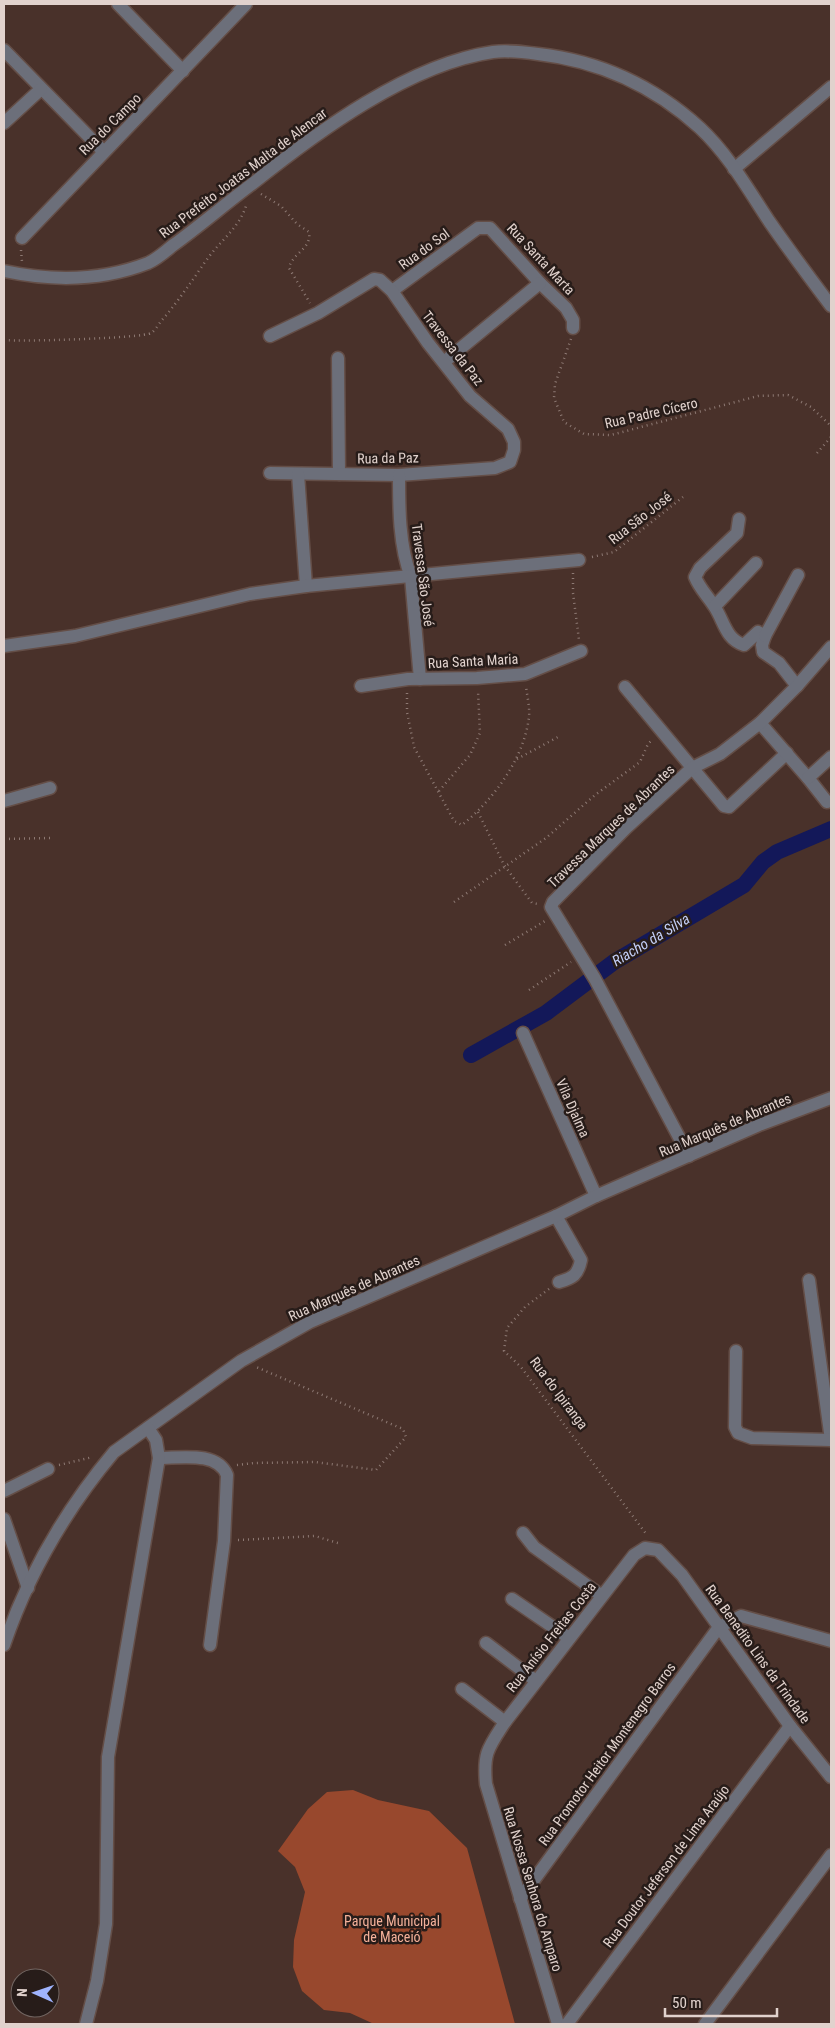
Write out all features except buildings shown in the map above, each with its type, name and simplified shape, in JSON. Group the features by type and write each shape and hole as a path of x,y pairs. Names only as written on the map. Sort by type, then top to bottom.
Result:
{"street":[{"path":"118,4 183,72"},
{"name":"Rua do Campo","path":"22,238 103,151 183,72 246,4"},
{"path":"4,50 41,90 103,151"},
{"name":"Rua Prefeito Joatas Malta de Alencar","path":"4,271 23,275 92,277 151,262 248,186 335,122 410,80 463,59 507,50 578,60 607,69 649,89 702,131 734,169 782,240 831,306"},
{"path":"4,123 41,90"},
{"path":"734,169 829,91"},
{"name":"Rua Santa Marta","path":"474,231 482,227 490,228 540,283 566,308 573,320 573,328"},
{"name":"Rua do Sol","path":"392,291 474,231"},
{"name":"Travessa da Paz","path":"318,313 374,279 380,280 392,291 470,396 494,415 512,435 514,450 510,462 506,465"},
{"path":"444,362 540,283"},
{"path":"270,336 318,313"},
{"path":"338,358 339,474"},
{"name":"Rua da Paz","path":"270,473 399,475 496,468 506,465"},
{"path":"298,474 306,586"},
{"name":"Travessa São José","path":"399,475 399,498 406,564 411,577 414,679"},
{"path":"739,519 737,534 700,568 695,577 700,589 715,606 727,632 737,643 744,645 758,632 765,636"},
{"path":"4,646 75,636 250,594 306,586 579,560"},
{"path":"715,606 756,564"},
{"path":"797,686 779,664 763,652 762,645 798,575"},
{"name":"Travessa Marques de Abrantes","path":"553,911 554,902 626,828 692,768 720,754 760,723 797,686 831,647"},
{"name":"Rua Santa Maria","path":"361,686 414,679 477,678 525,674 581,651"},
{"path":"625,686 724,806 729,807 787,753"},
{"path":"760,723 827,802"},
{"path":"808,778 831,756"},
{"path":"4,801 50,788"},
{"path":"553,911 595,978 689,1156"},
{"name":"Vila Djalma","path":"523,1033 596,1196"},
{"name":"Rua Marquês de Abrantes","path":"4,1645 9,1619 75,1502 114,1452 241,1361 310,1322 556,1216 596,1196 759,1125 831,1098"},
{"path":"556,1216 581,1260 579,1272 572,1278 559,1282"},
{"path":"736,1352 735,1428 738,1433 752,1438 831,1440 809,1280"},
{"path":"86,2024 97,1981 106,1924 108,1757 159,1458 156,1440 148,1428"},
{"path":"159,1458 196,1458 216,1461 224,1467 227,1475 224,1541 210,1645"},
{"path":"4,1491 48,1469"},
{"path":"4,1520 28,1588"},
{"path":"523,1533 534,1547 602,1596"},
{"name":"Rua Anísio Freitas Costa","path":"484,1762 488,1748 505,1722 634,1554 645,1548 658,1550"},
{"name":"Rua Benedito Lins da Trindade","path":"658,1550 682,1575 790,1726 831,1778"},
{"path":"512,1599 568,1638"},
{"path":"719,1627 741,1616 831,1641"},
{"name":"Rua Promotor Heitor Montenegro Barros","path":"520,1899 719,1627"},
{"path":"486,1643 536,1681"},
{"path":"462,1689 505,1722"},
{"name":"Rua Doutor Jeferson de Lima Araújo","path":"566,2024 790,1726"},
{"name":"Rua Nossa Senhora do Amparo","path":"484,1762 486,1784 558,2024"},
{"path":"705,2024 831,1854"}],"path":[{"path":"248,186 282,206 297,224 309,232 306,245 293,256 289,268 318,313"},
{"path":"4,340 24,342 65,338 141,337 152,333 182,298 210,255 232,231 244,211"},
{"path":"22,238 23,275"},
{"name":"Rua Padre Cícero","path":"573,328 569,350 555,384 554,398 564,422 584,434 611,436 758,396 781,395 788,395 811,407 831,426"},
{"path":"817,452 831,437"},
{"name":"Rua São José","path":"579,560 614,552 683,498"},
{"path":"579,560 573,572 573,593 581,651"},
{"path":"414,679 407,712 414,747 452,814 454,821 462,826 478,812 517,759 529,716 525,674"},
{"path":"439,791 470,755 480,733 477,678"},
{"path":"454,902 546,838 595,795 640,762 648,744 663,731"},
{"path":"517,759 558,736"},
{"name":"Travessa Marques de Abrantes","path":"478,812 504,866 532,903 553,911"},
{"path":"4,839 50,838"},
{"path":"505,945 553,911"},
{"path":"529,990 583,959"},
{"name":"Rua do Ipiranga","path":"559,1282 525,1307 507,1328 504,1350 521,1367 658,1550"},
{"path":"224,1467 254,1462 315,1462 376,1470 406,1437 404,1429 241,1361"},
{"path":"48,1469 114,1452"},
{"path":"224,1541 315,1536 341,1544"}],"green space":[{"name":"Parque Municipal de Maceió","path":"353,1790 378,1800 429,1811 467,1848 515,2024 374,2024 350,2013 324,2010 302,1991 293,1967 294,1940 305,1892 295,1867 278,1851 308,1809 327,1792"}],"waterway":[{"name":"Riacho da Silva","path":"471,1055 546,1013 614,962 744,885 763,862 777,852 831,829"}]}
